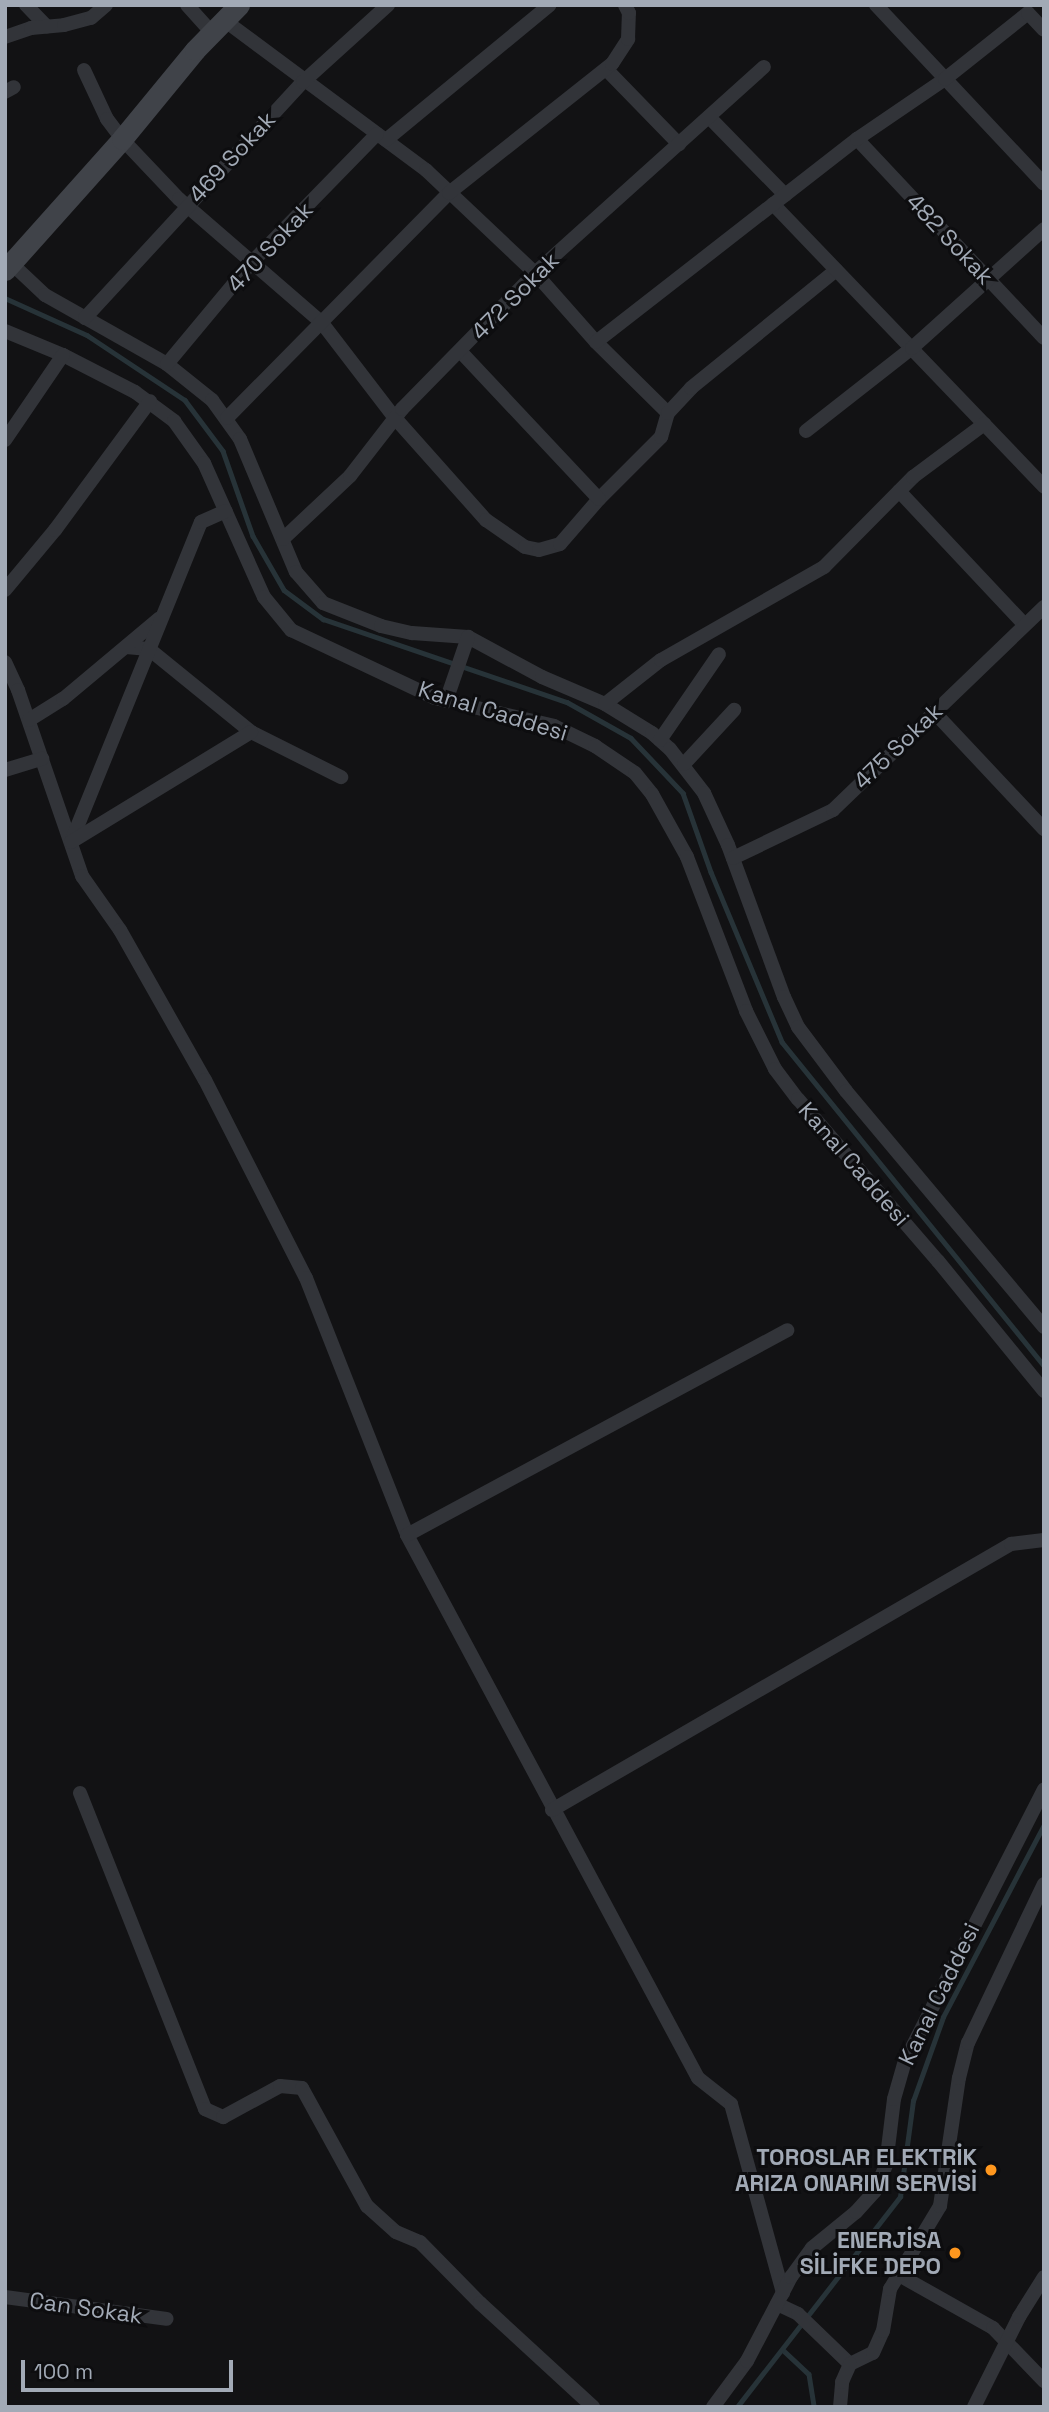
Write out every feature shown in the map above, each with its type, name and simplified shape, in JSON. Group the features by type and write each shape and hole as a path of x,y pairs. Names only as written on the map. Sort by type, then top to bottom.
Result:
{"main road":[{"path":"7,265 122,139 225,20"}],"street":[{"path":"26,5 47,27"},
{"path":"5,37 32,28 91,18 106,5"},
{"path":"187,5 225,20 303,82 382,137 449,192 536,273 596,342 668,413"},
{"name":"469 Sokak","path":"85,318 186,205 303,82 388,5"},
{"name":"470 Sokak","path":"167,364 252,262 382,137 550,5"},
{"path":"227,418 449,192 606,69 628,40 629,13 625,5"},
{"path":"879,6 1044,184"},
{"path":"596,342 857,139 945,79 1028,13 1044,30"},
{"name":"472 Sokak","path":"283,539 350,476 395,418 536,273 764,68"},
{"path":"606,69 679,144"},
{"path":"84,70 107,120 122,139 186,205 323,323 395,418 486,520 525,547 540,550 560,544 599,499 661,437 668,413 691,388 836,270"},
{"path":"709,117 836,270 1044,487"},
{"name":"482 Sokak","path":"857,139 1044,338"},
{"path":"806,430 912,348 1044,229"},
{"path":"7,265 45,295 191,380 227,418 255,470 296,572 323,603 381,626 412,633 468,637 542,677 605,704 660,740 684,764 704,793 733,858 784,997 798,1027 846,1091 1044,1327"},
{"name":"Kanal Caddesi","path":"5,331 63,355 150,401 174,421 190,438 264,597 291,630 418,691 446,701 554,726 616,758 644,783 669,821 687,857 746,1010 775,1069 798,1100 938,1261 1044,1391"},
{"path":"460,351 599,499"},
{"path":"5,440 63,355"},
{"path":"5,590 55,530 150,401"},
{"path":"605,704 661,660 824,567 913,477 984,424"},
{"path":"899,491 1024,624"},
{"path":"71,842 201,522 226,511"},
{"name":"475 Sokak","path":"733,858 833,810 1044,607"},
{"path":"29,720 63,699 162,617"},
{"path":"446,701 468,637"},
{"path":"126,647 149,649 251,732 341,777"},
{"path":"660,740 719,654"},
{"path":"5,662 29,720 82,876 120,930 205,1080 306,1278 407,1535 698,2078 731,2104 780,2298 850,2364"},
{"path":"684,764 734,710"},
{"path":"934,712 1044,829"},
{"path":"71,842 251,732"},
{"path":"5,770 42,759"},
{"path":"407,1535 787,1330"},
{"path":"552,1810 1011,1544 1044,1540"},
{"name":"Kanal Caddesi","path":"713,2407 747,2361 780,2298 812,2248 856,2212 875,2191 886,2165 894,2099 905,2061 1044,1789"},
{"path":"80,1793 205,2109 223,2117 280,2086 302,2088 315,2106 366,2206 396,2232 420,2242 480,2304 593,2407"},
{"path":"840,2407 842,2382 850,2364 873,2353 883,2331 890,2290 940,2206 959,2078 968,2043 1042,1893"},
{"path":"899,2275 980,2319 1007,2341 1044,2381"},
{"path":"974,2407 1007,2341 1044,2277"},
{"name":"Can Sokak","path":"5,2297 167,2319"}],"waterway":[{"path":"5,298 87,335 185,400 223,451 253,536 284,590 323,619 567,702 631,738 683,793 711,872 782,1042 1044,1365"},
{"path":"737,2407 900,2197 913,2101 943,2017 1044,1825"},
{"path":"783,2350 809,2374 814,2407"}],"place":[{"name":"TOROSLAR ELEKTRİK ARIZA ONARIM SERVİSİ","path":"991,2170"},
{"name":"ENERJİSA SİLİFKE DEPO","path":"955,2253"}]}
